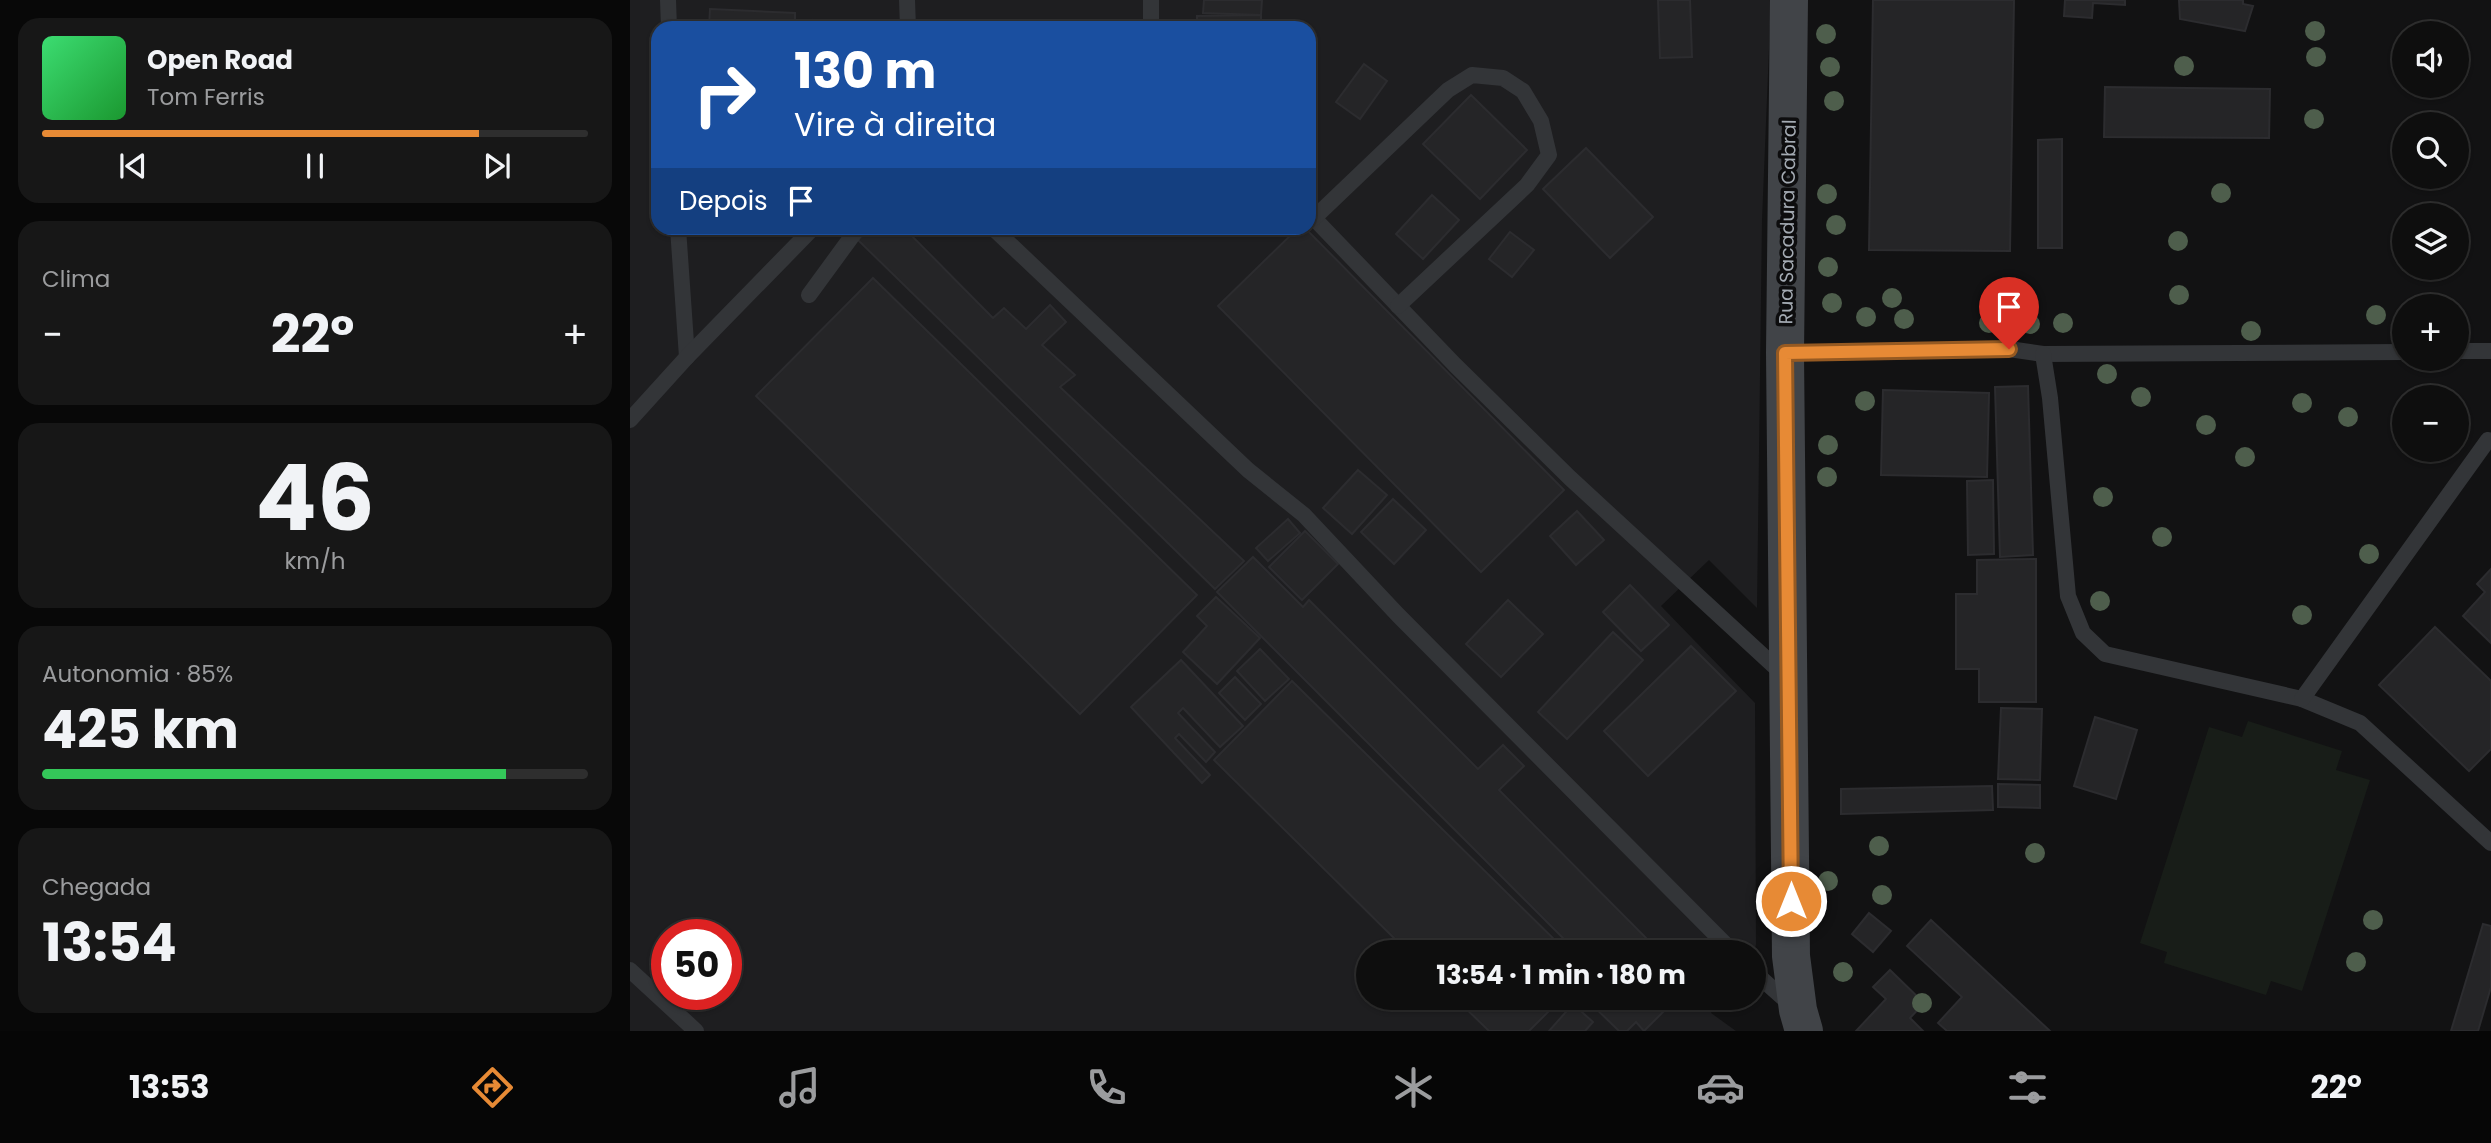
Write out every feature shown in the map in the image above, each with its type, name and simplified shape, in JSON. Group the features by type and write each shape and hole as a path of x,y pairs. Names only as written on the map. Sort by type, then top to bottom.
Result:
{"main road":[{"name":"Rua Sacadura Cabral","path":"1789,0 1785,353 1791,956 1801,1021"}],"lane":[{"path":"668,0 669,21"},
{"path":"908,0 908,21"},
{"path":"1151,0 1151,21"},
{"path":"1316,212 1448,90 1472,75 1503,78 1523,91 1541,121 1549,155 1527,185 1398,306"},
{"path":"1316,220 1570,478 1789,681"},
{"path":"678,235 687,357"},
{"path":"630,420 687,357 806,235"},
{"path":"809,295 853,235"},
{"path":"1000,235 1248,470 1304,514 1398,615 1721,940"},
{"path":"1785,353 2009,349 2043,354 2392,352"},
{"path":"2469,351 2491,351"},
{"path":"2043,354 2050,398 2068,596 2083,633 2105,654 2302,699 2361,723 2491,843"},
{"path":"2302,699 2488,440"},
{"path":"630,970 696,1031"},
{"path":"1766,985 1801,1021"}],"shaded area":[{"path":"630,0 1771,0 1762,220 1757,608 1709,560 1661,606 1755,703 1756,940 1356,940 1356,1010 1713,1010 1711,1013 1736,1031 630,1031"},
{"path":"2248,721 2342,751 2336,770 2370,780 2302,991 2271,981 2266,995 2164,963 2167,952 2140,943 2209,727 2242,737"}],"building":[{"path":"1204,0 1262,0 1261,15 1203,13"},
{"path":"1658,0 1690,0 1692,57 1660,58"},
{"path":"1873,0 2014,0 2010,251 1869,250"},
{"path":"2065,0 2125,0 2125,5 2093,3 2092,18 2064,16"},
{"path":"2179,0 2243,0 2243,4 2253,6 2245,31 2180,19"},
{"path":"710,9 795,13 795,21 709,21"},
{"path":"1261,15 1261,21 1197,21 1197,16"},
{"path":"1364,64 1387,81 1360,119 1336,102"},
{"path":"2105,87 2270,89 2269,138 2104,137"},
{"path":"1471,95 1527,150 1480,199 1423,144"},
{"path":"2062,139 2062,248 2038,248 2038,140"},
{"path":"1586,148 1653,217 1610,258 1543,189"},
{"path":"1432,195 1459,220 1423,259 1396,234"},
{"path":"1510,232 1534,250 1512,277 1489,259"},
{"path":"863,235 911,235 993,318 1004,308 1026,329 1050,305 1066,322 1042,345 1075,375 1060,387 1244,561 1215,589 858,240"},
{"path":"1291,235 1312,235 1564,490 1481,572 1218,306"},
{"path":"873,278 1197,595 1080,714 756,396"},
{"path":"2028,386 2033,555 2000,557 1995,387"},
{"path":"1883,390 1989,393 1987,477 1881,475"},
{"path":"1358,470 1387,495 1352,534 1323,508"},
{"path":"1993,480 1994,554 1968,555 1967,481"},
{"path":"1393,499 1426,530 1394,564 1361,532"},
{"path":"1577,511 1604,540 1576,565 1550,536"},
{"path":"1288,519 1300,533 1268,561 1256,548"},
{"path":"1305,531 1338,564 1302,600 1269,567"},
{"path":"1253,557 1303,607 1309,600 1478,769 1503,745 1524,766 1499,790 1648,940 1565,940 1217,592"},
{"path":"2036,559 2036,702 1979,702 1979,669 1956,669 1956,594 1977,594 1977,560"},
{"path":"2491,569 2491,643 2463,616 2485,592 2477,584"},
{"path":"1630,585 1669,625 1641,651 1603,612"},
{"path":"1216,597 1260,638 1217,684 1183,652 1207,626 1197,616"},
{"path":"1508,600 1543,634 1501,677 1466,644"},
{"path":"2435,627 2491,681 2491,749 2469,771 2379,685"},
{"path":"1613,632 1643,660 1567,739 1538,712"},
{"path":"1691,646 1736,691 1648,776 1604,731"},
{"path":"1260,649 1289,679 1265,701 1237,671"},
{"path":"1181,660 1243,726 1220,747 1183,708 1178,713 1215,752 1206,762 1179,734 1175,738 1210,775 1202,783 1131,707"},
{"path":"1235,677 1261,704 1245,720 1219,693"},
{"path":"1292,681 1555,940 1396,940 1214,760"},
{"path":"2001,708 2042,709 2040,780 1998,779"},
{"path":"2095,717 2137,730 2116,799 2074,786"},
{"path":"1998,784 2040,785 2040,808 1998,807"},
{"path":"1992,786 1993,810 1841,814 1841,789"},
{"path":"1869,913 1891,931 1873,952 1852,934"},
{"path":"1931,920 2050,1031 1947,1031 1938,1023 1962,997 1907,946"},
{"path":"2483,924 2491,926 2491,987 2478,1031 2451,1031"},
{"path":"1890,970 1924,1003 1910,1018 1923,1031 1856,1031 1886,999 1873,987"},
{"path":"1467,1010 1550,1010 1529,1031 1489,1031"},
{"path":"1568,1010 1580,1010 1593,1022 1585,1031 1549,1031"},
{"path":"1597,1010 1665,1010 1644,1031 1636,1022 1627,1031 1619,1031"}],"route":[{"path":"1791,901 1785,353 2009,349"}]}
